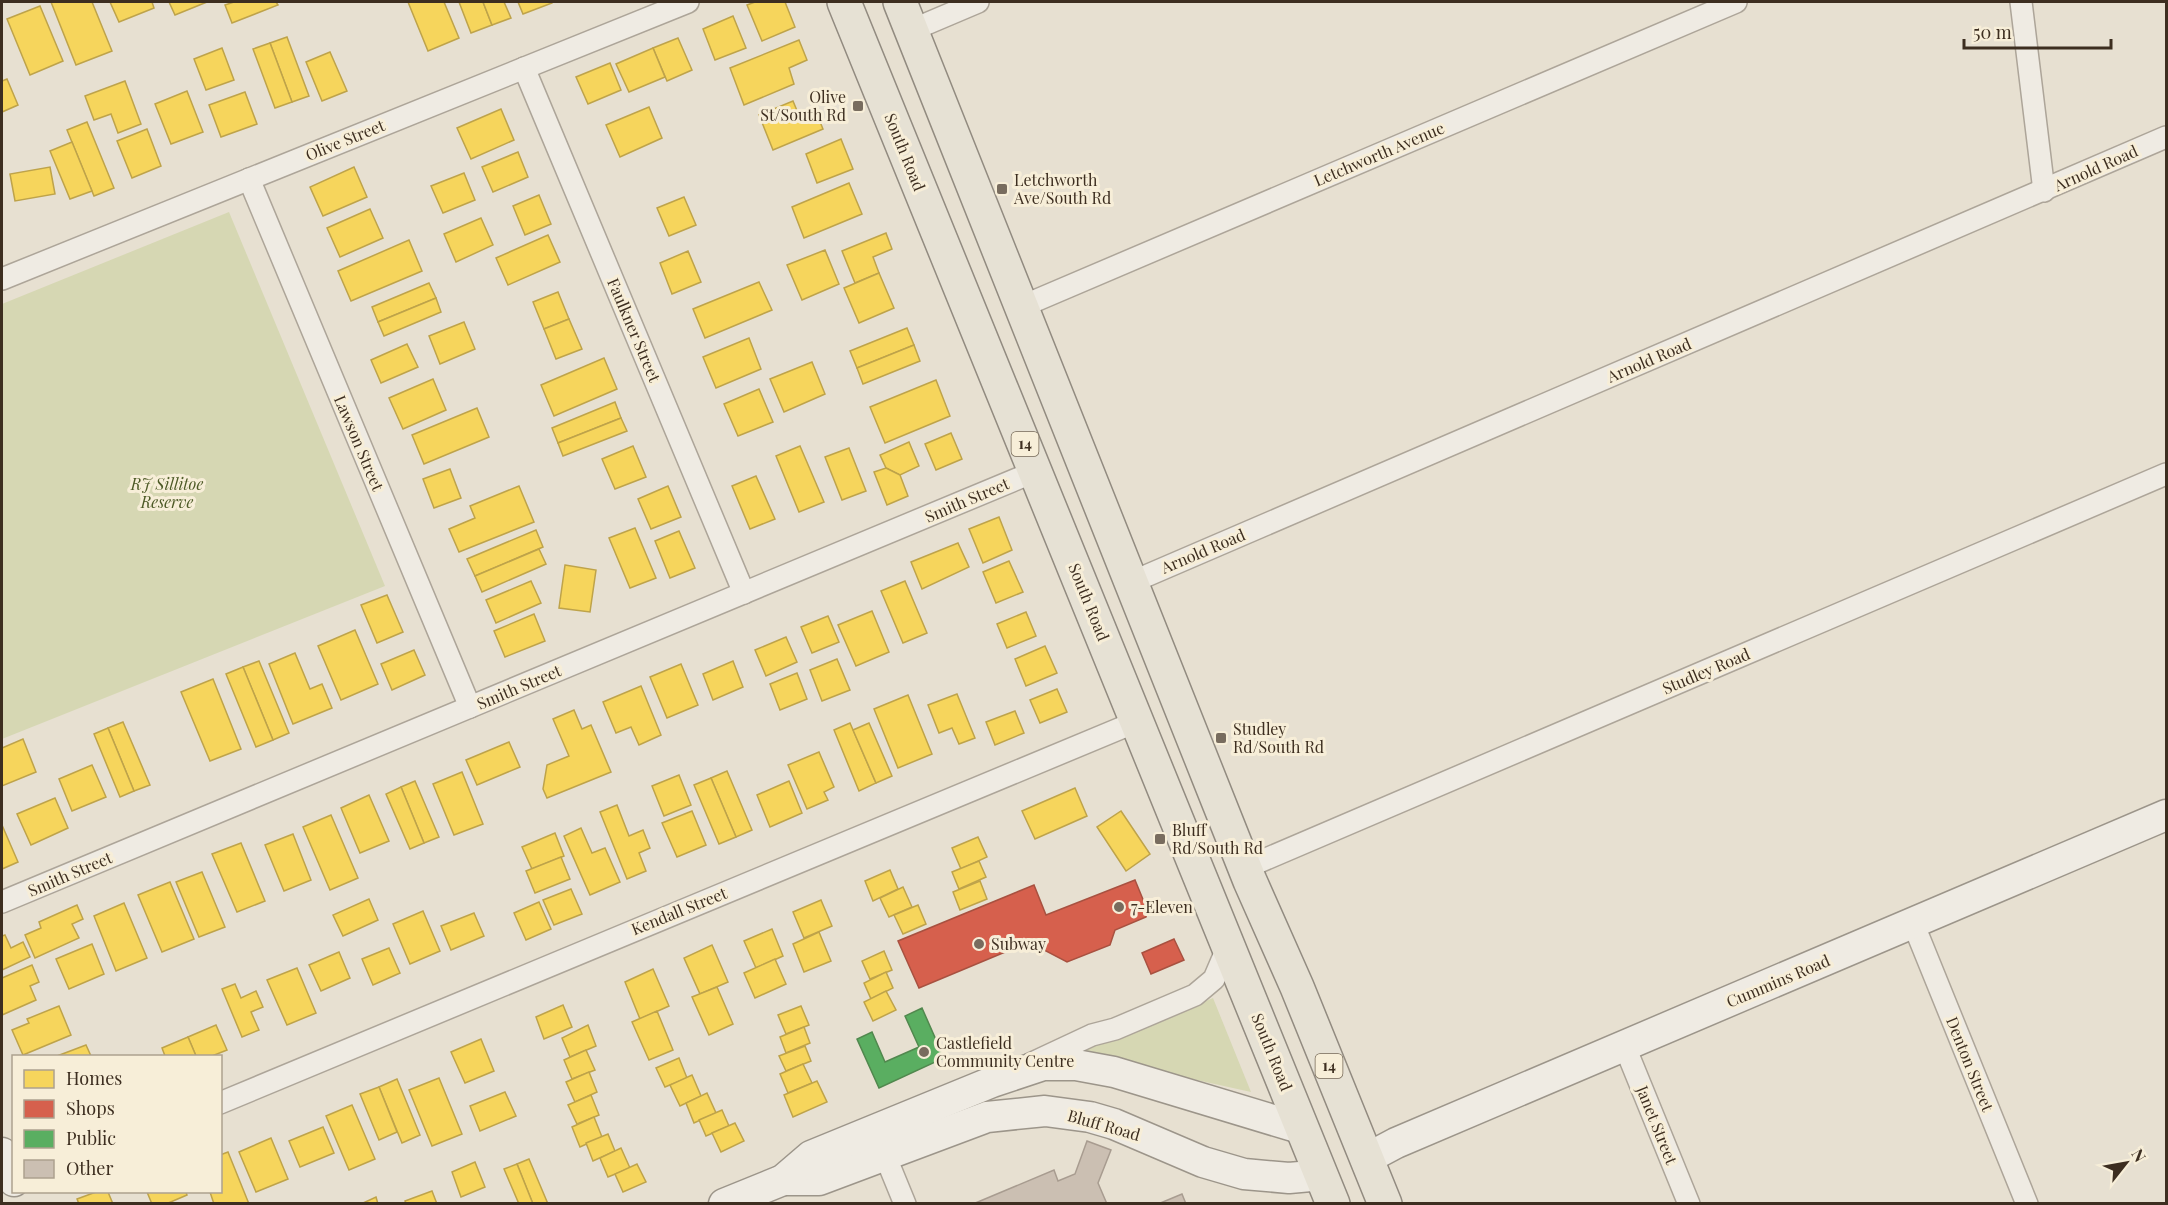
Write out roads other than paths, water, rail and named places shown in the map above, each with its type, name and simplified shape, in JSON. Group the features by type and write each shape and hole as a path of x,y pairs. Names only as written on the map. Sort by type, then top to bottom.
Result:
{"main road":[{"name":"South Road","path":"844,2 1328,1189"},
{"name":"14","path":"906,16 1245,868 1372,1150 1385,1203"},
{"path":"1138,721 1181,705"},
{"name":"Cummins Road","path":"1372,1150 1624,1047 2166,814"},
{"path":"1250,998 1294,980"},
{"name":"Bluff Road","path":"724,1203 783,1180 819,1180 880,1143 1011,1075 1043,1065 1088,1066 1132,1076 1303,1129"},
{"name":"Bluff Road","path":"880,1143 987,1117 1045,1111 1079,1115 1114,1124 1203,1162 1244,1174 1289,1178 1328,1189"},
{"path":"1303,1129 1372,1150"},
{"path":"1328,1189 1372,1150"},
{"path":"2,1153 12,1176"}],"street":[{"name":"Olive Street","path":"2,279 688,2"},
{"path":"906,16 978,2"},
{"name":"Letchworth Avenue","path":"1023,306 1736,2"},
{"path":"2021,2 2044,191"},
{"name":"Faulkner Street","path":"524,68 744,593"},
{"name":"Arnold Road","path":"1132,582 2166,137"},
{"name":"Lawson Street","path":"249,179 470,707"},
{"name":"Smith Street","path":"2,902 1036,471"},
{"name":"Studley Road","path":"1245,868 2166,474"},
{"name":"Kendall Street","path":"222,1102 1138,721"},
{"name":"Denton Street","path":"1913,924 2027,1203"},
{"name":"Bluff Road","path":"1011,1075 1056,1050 1092,1035 1123,1026 1198,993 1214,979 1229,944"},
{"name":"Janet Street","path":"1624,1047 1689,1203"},
{"path":"880,1143 905,1203"}],"place":[{"name":"Olive St/South Rd","path":"858,106"},
{"name":"Letchworth Ave/South Rd","path":"1002,189"},
{"name":"Studley Rd/South Rd","path":"1221,738"},
{"name":"Bluff Rd/South Rd","path":"1160,839"},
{"name":"7-Eleven","path":"1119,907"},
{"name":"Subway","path":"979,944"},
{"name":"Castlefield Community Centre","path":"924,1052"}],"park label":[{"name":"RJ Sillitoe Reserve","path":"167,493"}]}
